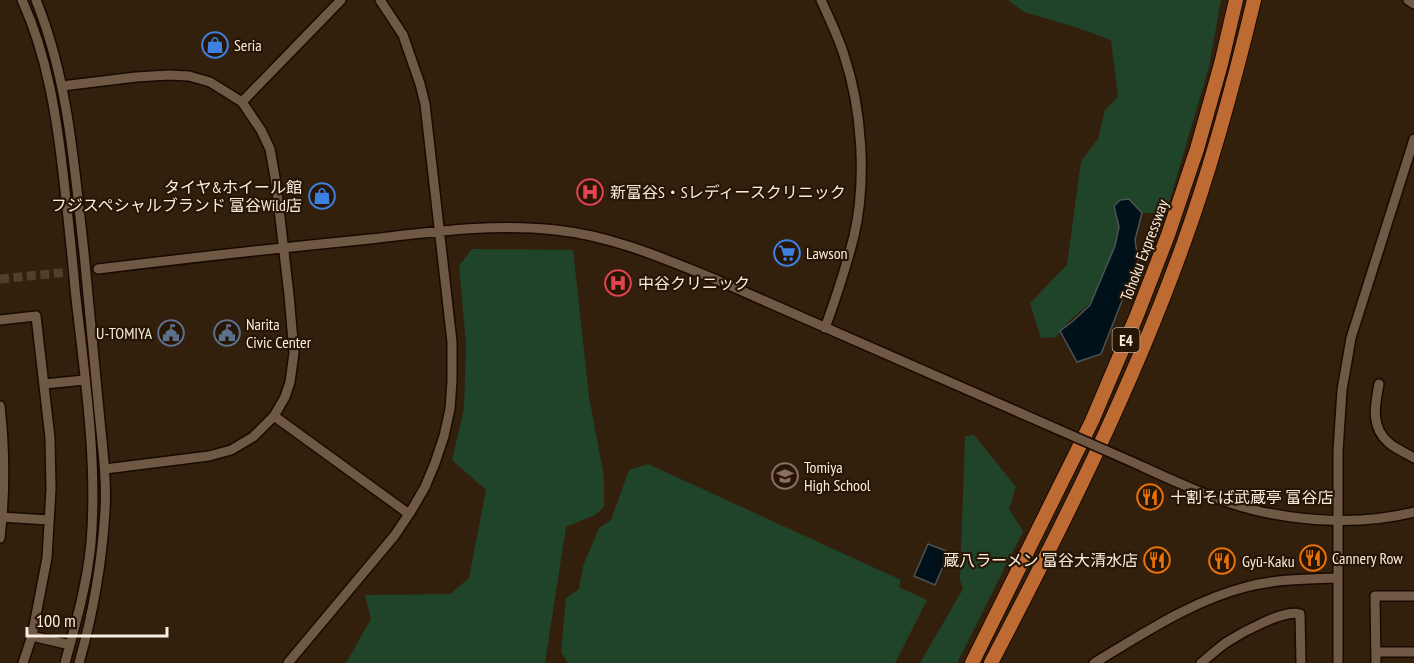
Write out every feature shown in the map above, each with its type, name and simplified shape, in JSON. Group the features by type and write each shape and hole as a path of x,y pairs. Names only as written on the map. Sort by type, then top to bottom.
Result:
{"highway":[{"name":"Tohoku Expressway","path":"972,663 1092,421 1137,315 1168,235 1197,149 1236,0"},
{"name":"Tohoku Expressway","path":"991,663 1108,429 1153,323 1184,244 1211,160 1238,69 1254,0"}],"street":[{"path":"22,0 42,52 56,123 90,437 92,520 86,580 65,663"},
{"path":"36,0 53,47 66,106 92,329 105,469 101,558 79,663"},
{"path":"242,102 341,0"},
{"path":"288,663 395,535 409,514 425,487 435,463 450,409 452,342 428,127 420,84 403,35 380,0"},
{"path":"821,0 844,55 854,93 860,137 861,168 854,235 825,328"},
{"path":"1408,0 1414,4"},
{"path":"62,86 136,77 189,76 210,82 242,102 261,130 270,149 284,247 294,353 290,382 285,397 274,416 253,437 220,454 105,469"},
{"path":"1338,663 1338,451 1345,367 1351,338 1414,139"},
{"path":"98,269 440,231 496,228 559,230 621,243 717,280 1193,488 1252,509 1280,515 1338,520 1376,518 1414,512"},
{"path":"0,320 36,316 50,438 51,489 47,558 32,636 24,663"},
{"path":"44,384 85,380"},
{"path":"1379,384 1375,422 1380,434 1390,444 1414,458"},
{"path":"0,406 4,476 0,538"},
{"path":"274,416 409,514"},
{"path":"1,517 49,520"},
{"path":"1094,663 1192,606 1221,595 1247,586 1271,582 1338,578"},
{"path":"1376,663 1375,596 1414,596"},
{"path":"1201,663 1226,643 1246,631 1294,612 1300,614 1301,663"},
{"path":"32,636 70,645"},
{"path":"1376,652 1414,652"}],"green space":[{"path":"1008,0 1221,0 1209,67 1166,213 1142,213 1129,199 1115,246 1091,302 1069,321 1056,337 1041,338 1030,303 1067,265 1081,161 1098,139 1105,110 1118,97 1111,40 1024,12"},
{"path":"472,249 573,250 589,397 604,477 604,507 595,515 566,527 545,663 346,663 371,619 365,595 450,594 469,578 486,490 452,460 464,408 466,343 459,266"},
{"path":"974,435 1016,487 1009,509 1023,531 957,663 920,663 963,589 960,580 965,436"},
{"path":"648,464 901,580 899,587 927,600 895,663 568,663 561,652 566,598 579,589 583,566 599,528 611,520 629,470"}],"water":[{"path":"1129,199 1142,213 1135,240 1138,260 1101,354 1077,362 1060,331 1090,305 1115,246 1119,227 1114,206 1120,200"},
{"path":"928,544 949,552 935,585 914,576"}],"tunnel":[{"path":"0,279 98,269"}],"place":[{"name":"Seria","path":"215,45"},
{"name":"新富谷S・Sレディースクリニック","path":"590,192"},
{"name":"タイヤ&ホイール館 フジスペシャルブランド 富谷Wild店","path":"322,196"},
{"name":"Lawson","path":"787,253"},
{"name":"中谷クリニック","path":"618,283"},
{"name":"U-TOMIYA","path":"171,333"},
{"name":"Narita Civic Center","path":"227,333"},
{"name":"Tomiya High School","path":"785,476"},
{"name":"十割そば武蔵亭 富谷店","path":"1150,497"},
{"name":"Cannery Row","path":"1313,558"},
{"name":"蔵八ラーメン 富谷大清水店","path":"1157,560"},
{"name":"Gyū-Kaku","path":"1222,561"}]}
